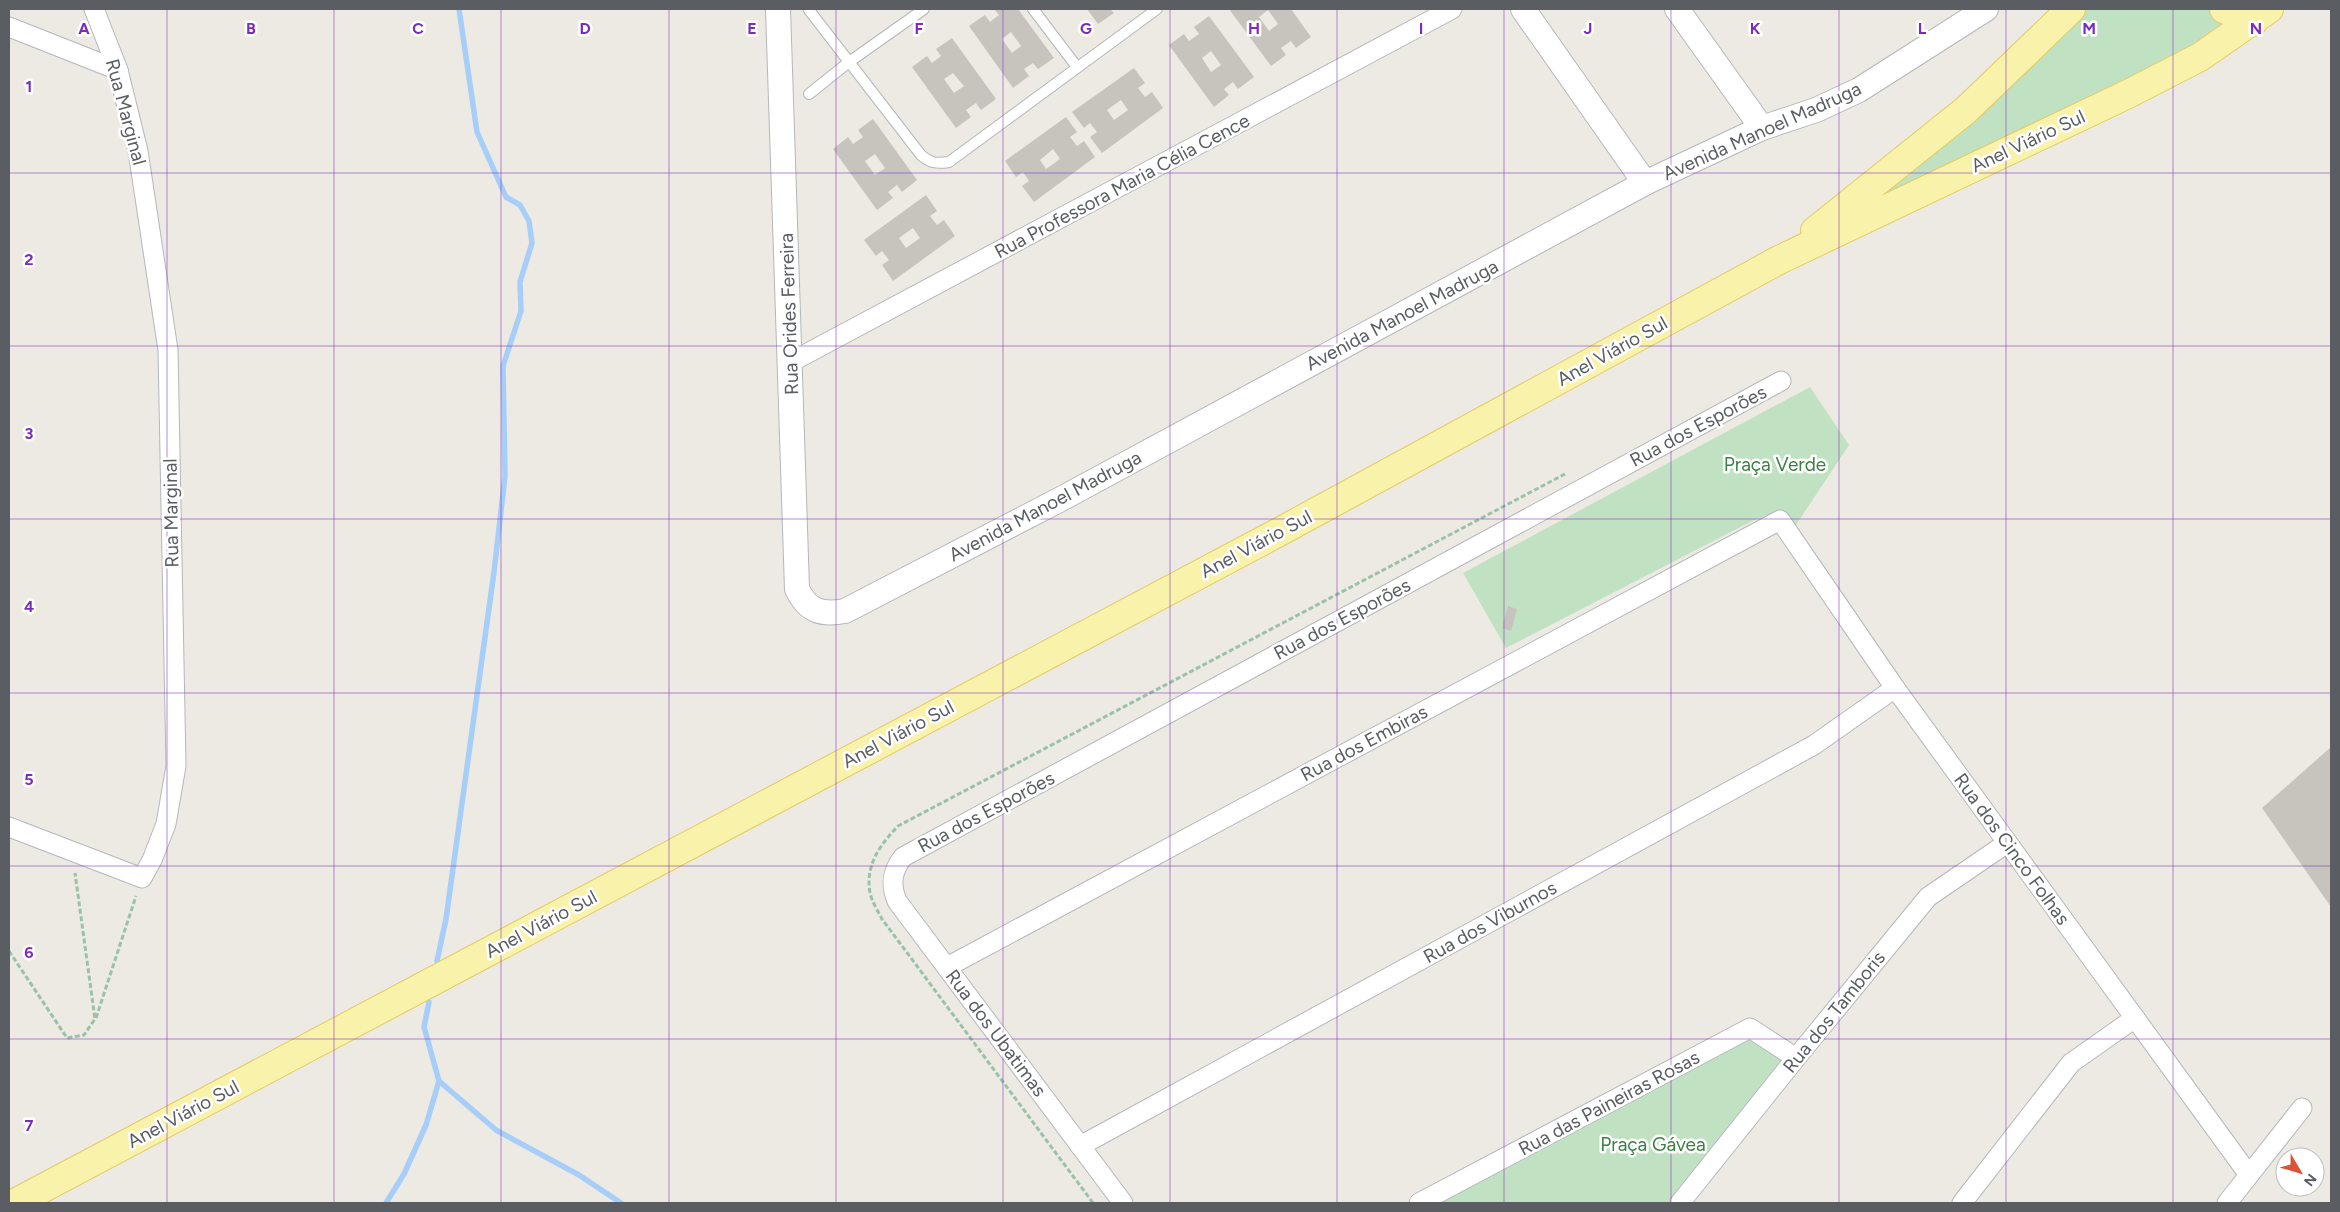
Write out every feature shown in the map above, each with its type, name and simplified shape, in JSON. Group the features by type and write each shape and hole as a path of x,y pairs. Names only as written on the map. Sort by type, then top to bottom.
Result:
{"main road":[{"name":"Anel Viário Sul","path":"1779,260 1966,110 2071,9"},
{"path":"2224,9 2261,15"},
{"name":"Anel Viário Sul","path":"14,1203 1272,536 1779,260 2128,94 2200,57 2261,15"}],"street":[{"name":"Rua Marginal","path":"94,9 118,70 143,178 168,350 176,766 166,824 152,860 142,878"},
{"name":"Rua Orides Ferreira","path":"778,9 797,589 804,602 816,610"},
{"name":"Rua Professora Maria Célia Cence","path":"791,362 1452,9"},
{"path":"1523,9 1646,183"},
{"path":"1678,9 1762,128"},
{"name":"Avenida Manoel Madruga","path":"816,610 832,614 846,611 1061,499 1646,183 1762,128 1816,110 1859,90 1986,9"},
{"path":"9,28 118,70"},
{"name":"Rua dos Esporões","path":"903,857 1781,381"},
{"name":"Rua dos Cinco Folhas","path":"1780,520 1894,688 2249,1175"},
{"name":"Rua dos Embiras","path":"947,967 1780,520"},
{"name":"Rua dos Viburnos","path":"1080,1146 1814,745 1894,688"},
{"path":"9,828 142,878"},
{"name":"Rua dos Tamboris","path":"1680,1203 1928,897 2007,843"},
{"name":"Rua dos Ubatimas","path":"903,857 896,866 892,889 897,901 1123,1203"},
{"path":"1962,1203 2071,1063 2135,1018"},
{"name":"Rua das Paineiras Rosas","path":"1420,1203 1750,1028 1796,1058"},
{"path":"2227,1203 2302,1108"}],"lane":[{"path":"808,94 849,62 924,9"},
{"path":"1033,9 1077,67"},
{"path":"809,10 920,155 929,162 939,164 949,162 1157,9"}],"path":[{"path":"1093,1203 882,919 870,893 871,867 880,846 898,826 1572,470"},
{"path":"72,852 95,1019"},
{"path":"9,951 67,1038 84,1035 95,1019 142,878"}],"green space":[{"path":"2071,9 2269,9 1779,260"},
{"name":"Praça Verde","path":"1810,387 1849,445 1790,534 1769,516 1754,520 1506,648 1463,573"},
{"name":"Praça Gávea","path":"1750,1028 1796,1058 1680,1203 1441,1203 1436,1195"}],"building":[{"path":"994,9 1018,9 1054,58 1038,69 1033,63 1024,69 1029,76 1013,88 969,26 985,15 990,22 999,15","holes":["1011,32 1021,46 1012,53 1002,39"]},
{"path":"1087,9 1110,9 1114,13 1098,24"},
{"path":"1229,9 1291,9 1311,37 1296,48 1291,41 1281,48 1286,55 1271,66","holes":["1268,10 1278,24 1269,31 1259,17"]},
{"path":"1209,16 1254,77 1238,89 1233,82 1224,89 1229,95 1214,107 1169,45 1184,34 1189,41 1199,34 1194,27","holes":["1211,51 1221,65 1211,72 1202,58"]},
{"path":"952,38 996,99 981,110 976,103 966,110 971,117 956,128 912,67 927,56 932,63 941,56 936,49","holes":["953,73 964,86 954,93 944,79"]},
{"path":"1134,68 1145,83 1138,88 1145,97 1152,92 1163,108 1102,153 1090,137 1097,132 1090,123 1084,128 1072,112","holes":["1121,100 1128,110 1114,120 1107,110"]},
{"path":"1066,117 1077,132 1070,137 1077,146 1084,141 1095,157 1034,202 1022,186 1029,181 1023,172 1016,177 1005,161","holes":["1053,149 1060,159 1046,169 1040,160"]},
{"path":"873,119 917,180 902,192 897,185 888,192 893,198 877,210 833,149 848,137 853,144 863,137 858,130","holes":["875,154 885,168 875,175 865,161"]},
{"path":"926,195 937,211 930,216 937,225 944,220 955,236 893,281 882,265 889,260 882,251 876,256 864,240","holes":["913,228 920,238 906,248 899,238"]},
{"path":"1508,606 1517,609 1511,631 1502,628"},
{"path":"2331,747 2331,907 2262,808"}],"waterway":[{"path":"437,961 446,919 494,572 505,476 503,366 521,311 520,282 532,243 529,221 520,205 506,197 477,132 459,9"},
{"path":"386,1203 404,1174 426,1125 439,1081 424,1027 429,1002"},
{"path":"439,1081 496,1130 579,1175 621,1203"}]}
